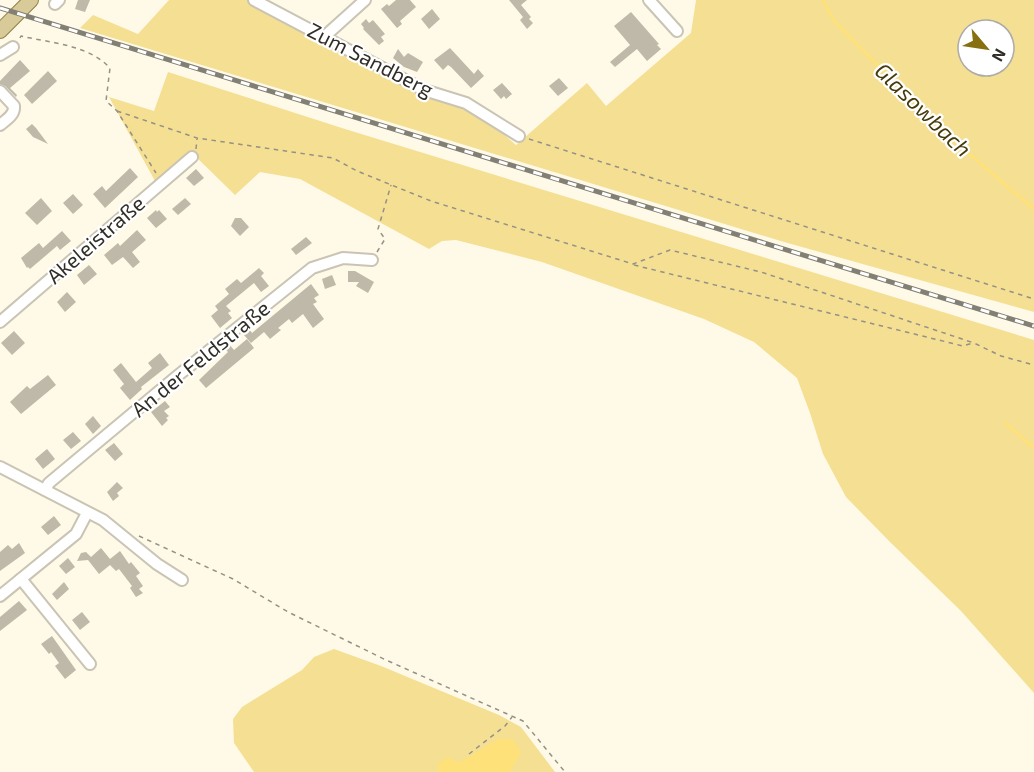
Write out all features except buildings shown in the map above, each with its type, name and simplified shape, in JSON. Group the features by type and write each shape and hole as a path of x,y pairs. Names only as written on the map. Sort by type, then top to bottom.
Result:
{"main road":[{"path":"0,31 31,0"}],"street":[{"name":"Zum Sandberg","path":"254,0 424,90 466,103 519,136"},
{"path":"325,36 365,0"},
{"path":"649,0 677,31"},
{"path":"0,55 13,47"},
{"path":"0,91 14,109 13,114 0,125"},
{"name":"Akeleistraße","path":"0,322 192,157"},
{"name":"An der Feldstraße","path":"45,490 49,483 176,377 312,268 343,258 372,260"},
{"path":"0,467 115,529 156,564 182,580"},
{"path":"0,596 76,534 87,513"},
{"path":"21,579 90,664"}],"path":[{"path":"13,47 21,36 92,53 110,68 106,101 117,111 161,182"},
{"path":"117,111 197,138 333,158 357,171 431,201 633,264 963,346 974,343"},
{"path":"519,136 1034,299"},
{"path":"372,260 385,239 378,229 392,184"},
{"path":"633,264 670,250 761,272 974,343 1001,356 1034,365"},
{"path":"135,535 233,579 288,612 386,660 523,721 565,772"},
{"path":"469,754 505,726 512,716"}],"shaded area":[{"path":"169,0 249,0 326,40 415,91 480,114 516,145 587,83 606,106 691,33 696,0 1034,0 1034,312 784,242 80,28 93,15 138,34"},
{"path":"168,72 345,129 1034,340 1034,693 961,611 846,497 823,454 797,378 754,342 704,319 542,262 456,240 442,241 429,249 300,179 260,172 235,195 191,152 155,181 109,97 154,111"},
{"path":"334,649 499,715 521,727 555,772 254,772 234,743 233,719 242,707 302,670 314,657"},
{"path":"498,739 512,739 521,752 510,772 438,772 438,764 448,757 459,763"}],"waterway":[{"name":"Glasowbach","path":"823,0 834,21 947,135 1034,209"},
{"path":"1005,423 1034,448"}],"railway":[{"path":"0,8 1034,326"}]}
